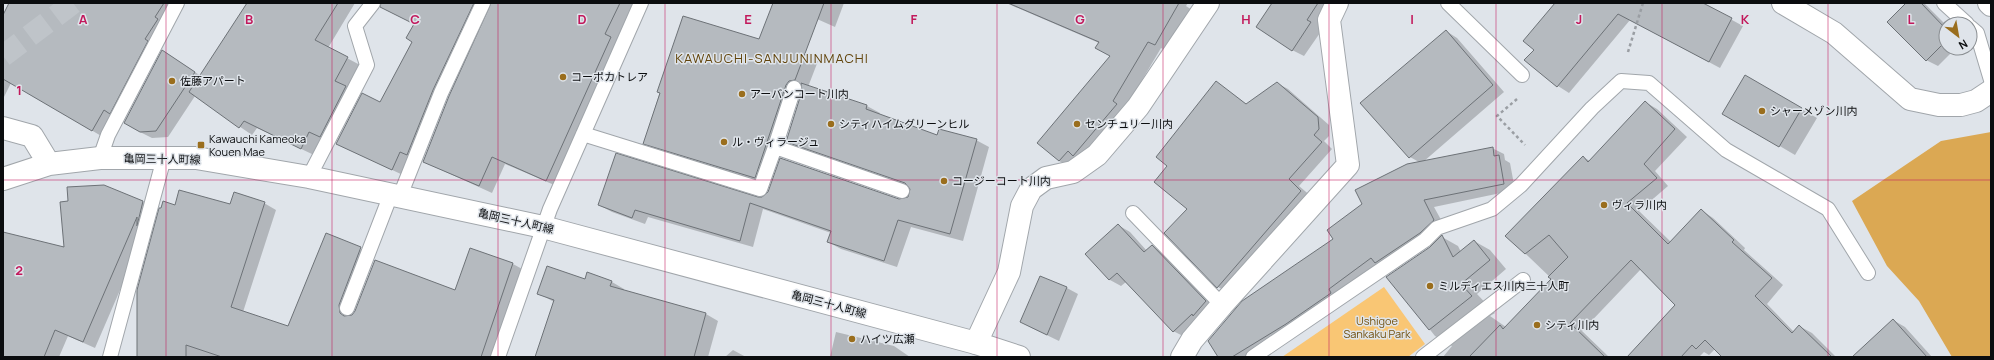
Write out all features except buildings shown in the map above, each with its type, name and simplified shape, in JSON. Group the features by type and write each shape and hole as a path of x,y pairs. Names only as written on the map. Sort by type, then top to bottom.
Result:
{"street":[{"path":"976,343 1009,272 1022,206 1031,189 1046,178 1073,172 1097,155 1138,107 1208,3"},
{"path":"1182,357 1192,340 1222,305 1348,165 1329,20 1337,3"},
{"path":"1783,3 1834,33 1910,99 1939,105 1961,105 1976,101 1991,91"},
{"path":"3,128 32,136 49,164"},
{"name":"亀岡三十人町線","path":"3,179 49,164 100,158 196,158 308,176 543,227 976,343 1019,357"}],"lane":[{"path":"100,158 108,135 177,3"},
{"path":"308,176 367,65 355,26 373,3"},
{"path":"346,308 441,92 484,3"},
{"path":"498,357 543,227 582,134 641,3"},
{"path":"1448,3 1522,75"},
{"path":"1944,3 1958,16"},
{"path":"1978,36 1991,80"},
{"path":"1252,357 1425,240 1437,228 1492,209 1521,185 1592,108 1622,81 1649,83 1726,150 1828,210 1868,273"},
{"path":"582,134 760,189 794,88"},
{"path":"775,147 902,191"},
{"path":"110,357 164,158"},
{"path":"1133,213 1222,305"},
{"path":"1423,357 1523,280"}],"path":[{"path":"1628,52 1643,3"},
{"path":"1518,98 1497,116 1526,146"}],"green space":[{"name":"Ushigoe Sankaku Park","path":"1384,287 1425,344 1408,357 1282,357"}],"shaded area":[{"path":"1991,132 1991,357 1952,357 1919,301 1887,266 1852,201 1941,141"}],"tunnel":[{"path":"3,56 73,3"}],"place":[{"name":"コーポカトレア","path":"563,77"},
{"name":"佐藤アパート","path":"172,81"},
{"name":"アーバンコート川内","path":"742,94"},
{"name":"シャーメゾン川内","path":"1762,111"},
{"name":"シティハイムグリーンヒル","path":"831,124"},
{"name":"センチュリー川内","path":"1077,124"},
{"name":"ル・ヴィラージュ","path":"724,142"},
{"name":"Kawauchi Kameoka Kouen Mae","path":"201,145"},
{"name":"コージーコート川内","path":"944,181"},
{"name":"ヴィラ川内","path":"1604,205"},
{"name":"ミルディエス川内三十人町","path":"1430,286"},
{"name":"シティ川内","path":"1537,325"},
{"name":"ハイツ広瀬","path":"852,339"}],"district":[{"name":"KAWAUCHI-SANJUNINMACHI","path":"772,58"}]}
